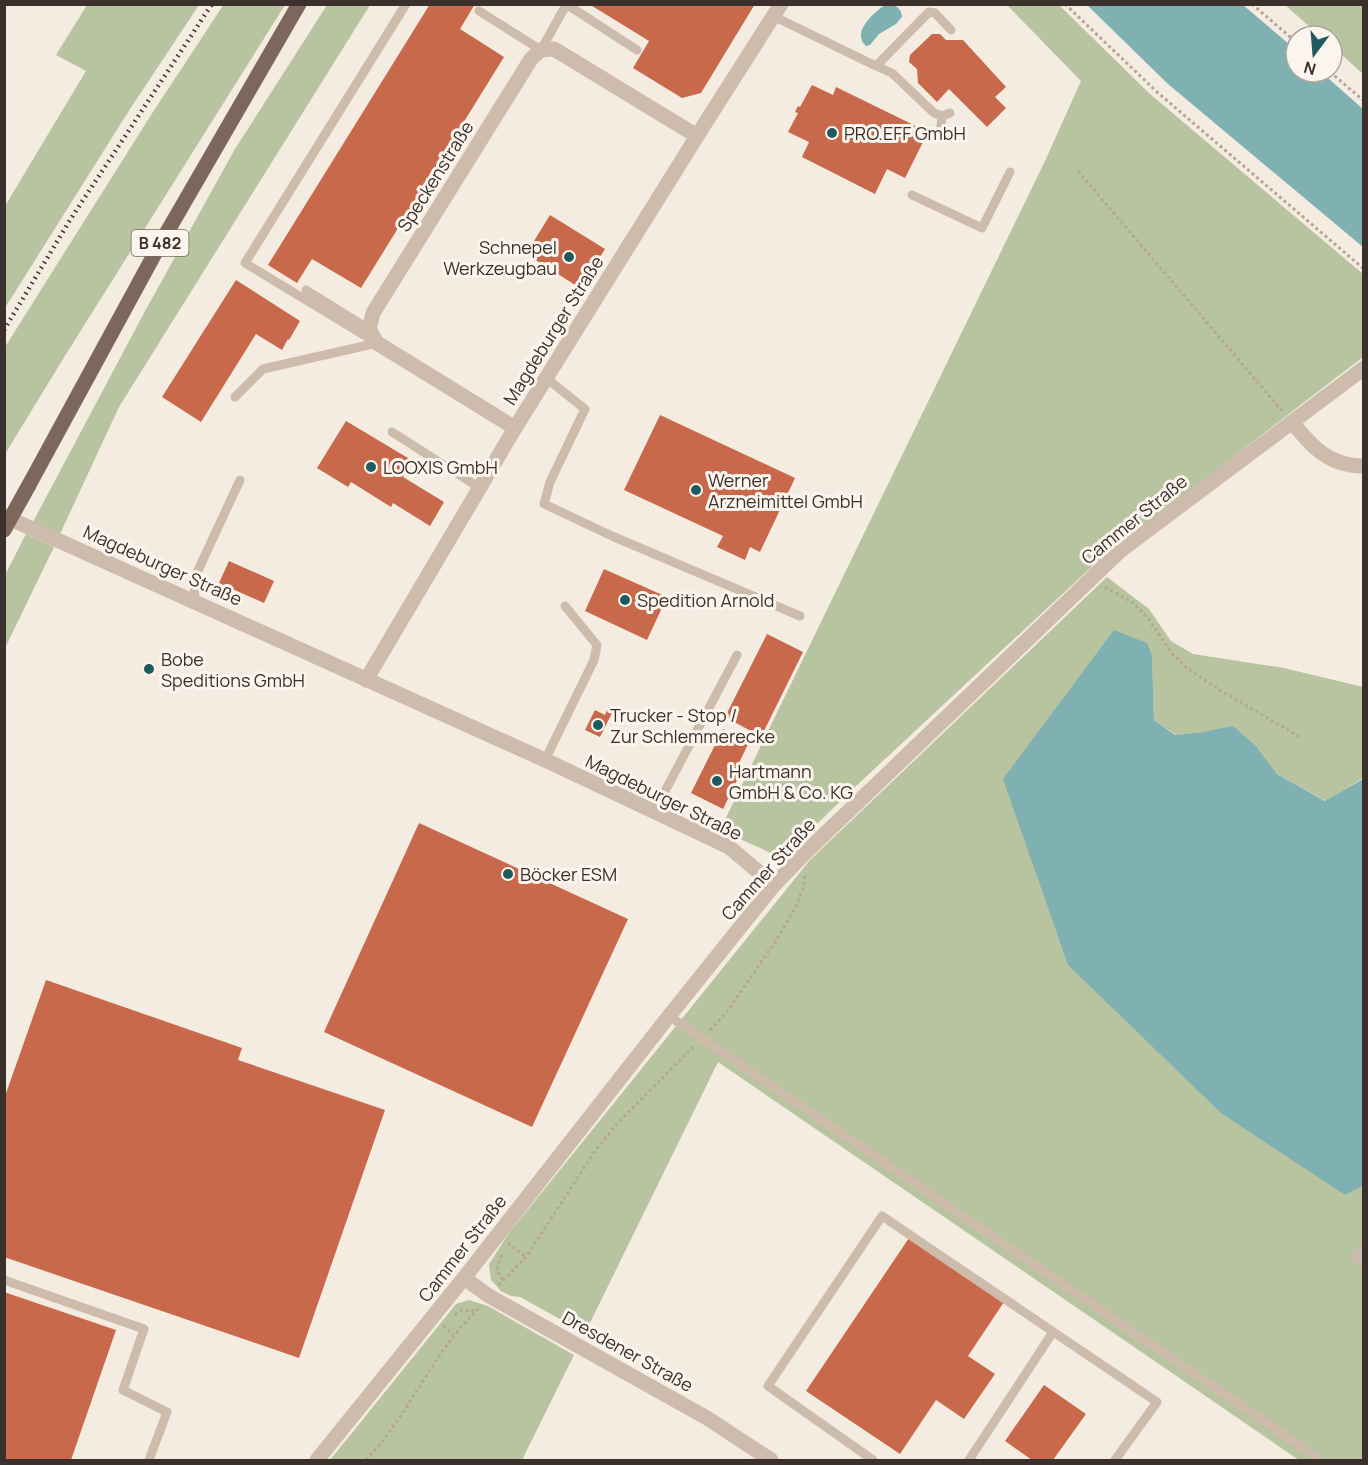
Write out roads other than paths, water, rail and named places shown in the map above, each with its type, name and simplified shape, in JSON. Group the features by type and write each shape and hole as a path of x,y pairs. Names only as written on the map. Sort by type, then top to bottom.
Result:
{"main road":[{"name":"B 482","path":"6,521 29,485 159,246 299,4"}],"street":[{"name":"Magdeburger Straße","path":"366,680 515,428 777,10"},
{"path":"541,50 554,49 698,136"},
{"name":"Speckenstraße","path":"369,329 373,313 531,59 541,50"},
{"path":"369,329 377,343 515,428"},
{"name":"Cammer Straße","path":"317,1461 774,885 1120,551 1364,368"},
{"path":"1292,422 1307,441 1331,460 1364,466"},
{"name":"Magdeburger Straße","path":"6,521 195,601 545,760 729,847 774,885"},
{"name":"Dresdener Straße","path":"464,1278 489,1296 708,1418 771,1461"}],"lane":[{"path":"377,343 245,263 406,4"},
{"path":"479,11 541,50 566,5 637,50"},
{"path":"777,10 892,74 934,113 946,115 940,137"},
{"path":"876,66 929,12 934,13 951,30"},
{"path":"912,195 982,228 1010,172"},
{"path":"306,290 369,329"},
{"path":"235,398 264,369 377,343"},
{"path":"546,378 585,409 550,482 544,504 612,536 800,616"},
{"path":"392,432 480,488"},
{"path":"195,601 194,579 240,480"},
{"path":"545,760 594,660 597,645 565,606"},
{"path":"654,812 737,656"},
{"path":"669,1016 1321,1461"},
{"path":"873,1461 768,1386 882,1216 1157,1402 1115,1461"},
{"path":"1364,1250 1356,1257 1364,1262"},
{"path":"4,1281 144,1329 123,1390 167,1412 149,1461"},
{"path":"969,1460 1053,1332"}],"water":[{"path":"885,5 896,7 902,17 866,46 862,41 862,29 870,18"},
{"path":"1087,5 1243,5 1284,40 1284,84 1335,84 1363,109 1363,247 1168,84"},
{"path":"1114,630 1147,643 1152,656 1154,720 1175,735 1233,726 1256,746 1277,774 1325,801 1363,779 1364,1185 1345,1195 1221,1113 1068,965 1003,779"}],"railway":[{"path":"4,330 70,220 212,4"}],"place":[{"name":"PRO.EFF GmbH","path":"832,133"},
{"name":"Schnepel Werkzeugbau","path":"569,257"},
{"name":"LOOXIS GmbH","path":"371,467"},
{"name":"Werner Arzneimittel GmbH","path":"696,490"},
{"name":"Spedition Arnold","path":"625,600"},
{"name":"Bobe Speditions GmbH","path":"149,669"},
{"name":"Trucker - Stop / Zur Schlemmerecke","path":"598,725"},
{"name":"Hartmann GmbH & Co. KG","path":"717,781"},
{"name":"Böcker ESM","path":"508,874"}]}
